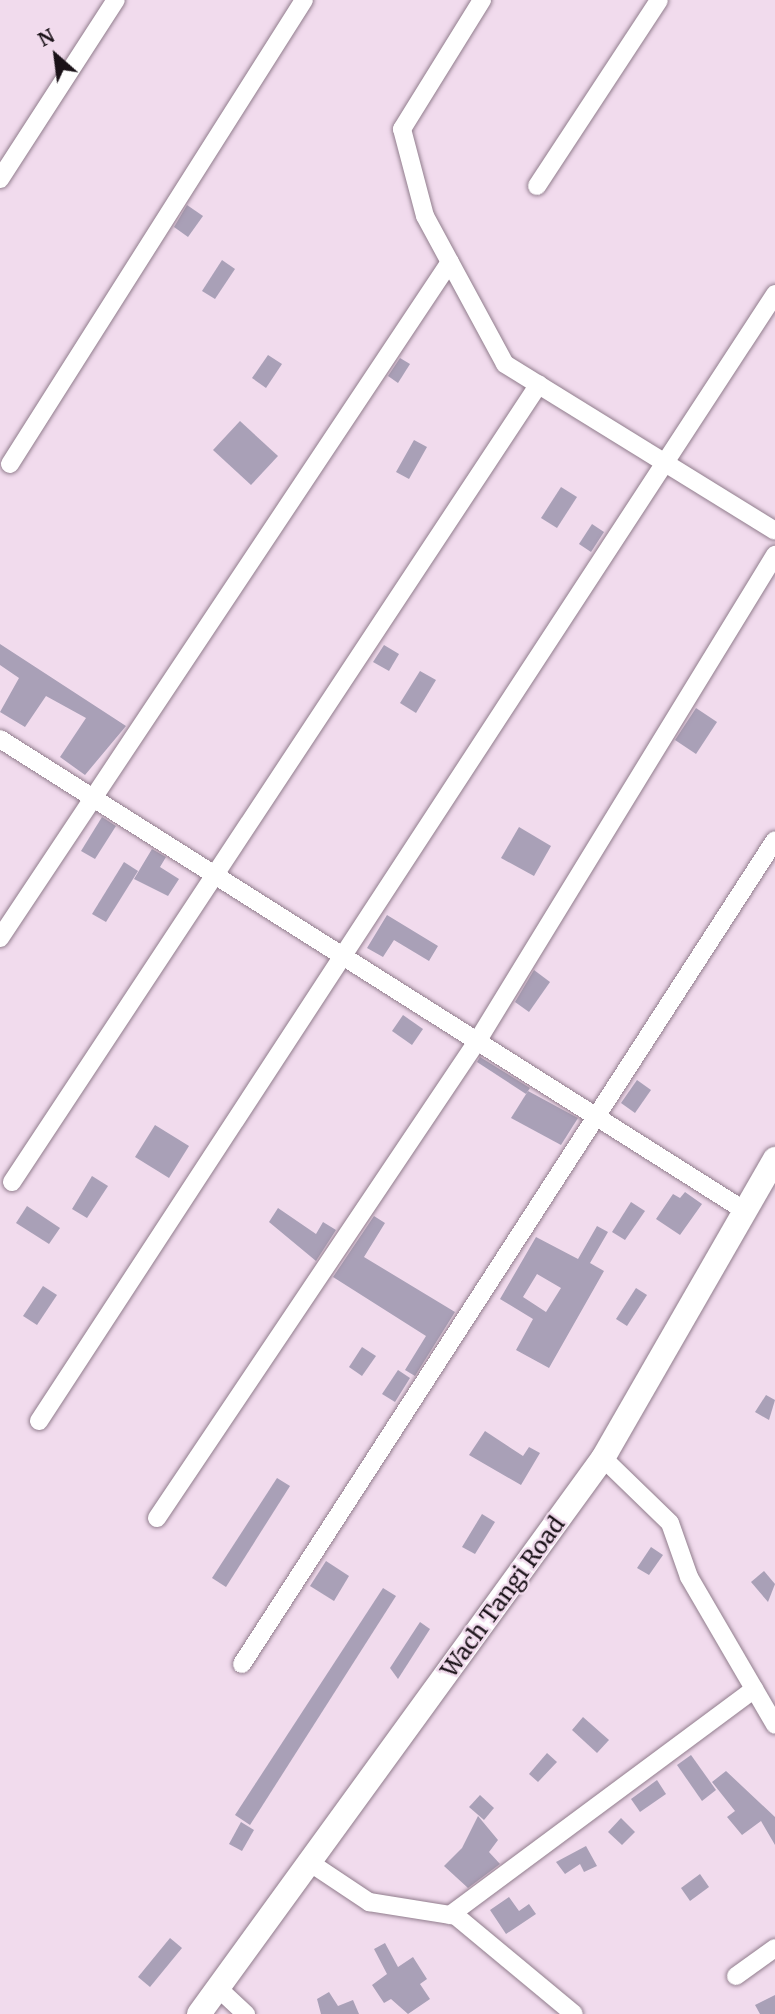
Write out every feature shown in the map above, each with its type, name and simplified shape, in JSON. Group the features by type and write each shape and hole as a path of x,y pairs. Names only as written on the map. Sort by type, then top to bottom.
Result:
{"main road":[{"name":"Wach Tangi Road","path":"199,2014 312,1864 603,1458 742,1209 775,1159"}],"street":[{"path":"0,179 116,0"},
{"path":"10,464 304,0"},
{"path":"482,0 401,129 425,216 505,364 775,531"},
{"path":"537,186 659,0"},
{"path":"0,938 450,261"},
{"path":"39,1421 775,294"},
{"path":"12,1182 539,384"},
{"path":"157,1518 478,1040 775,555"},
{"path":"0,739 742,1209"},
{"path":"242,1664 775,840"},
{"path":"603,1458 670,1523 689,1577 775,1725"},
{"path":"450,1915 754,1689"},
{"path":"312,1864 369,1902 450,1915 575,2014"},
{"path":"736,1976 775,1948"},
{"path":"219,1989 246,2014"}],"building":[{"path":"187,205 203,216 188,237 174,227"},
{"path":"222,260 235,269 215,299 202,291"},
{"path":"268,355 282,364 266,388 252,378"},
{"path":"400,358 410,364 398,383 388,376"},
{"path":"240,421 278,456 251,485 213,450"},
{"path":"414,440 427,447 409,479 396,472"},
{"path":"561,487 577,497 557,528 541,518"},
{"path":"592,524 604,532 591,552 579,544"},
{"path":"0,644 126,726 85,775 60,757 86,718 46,696 25,727 0,712 19,678 0,665"},
{"path":"384,645 399,654 389,671 373,662"},
{"path":"420,671 436,680 416,713 400,703"},
{"path":"696,708 717,722 696,754 675,740"},
{"path":"102,817 116,826 95,859 81,851"},
{"path":"519,827 551,846 534,876 501,858"},
{"path":"152,849 166,857 160,867 179,879 168,896 134,879"},
{"path":"124,862 138,871 106,922 92,914"},
{"path":"387,915 438,946 429,961 394,940 383,957 367,948"},
{"path":"534,970 550,982 529,1012 515,1002"},
{"path":"403,1015 423,1029 412,1045 392,1031"},
{"path":"480,1057 530,1088 526,1094 477,1062"},
{"path":"637,1080 651,1090 635,1113 621,1103"},
{"path":"528,1091 578,1118 561,1145 511,1118"},
{"path":"155,1125 189,1146 169,1178 135,1157"},
{"path":"92,1176 108,1186 87,1218 72,1209"},
{"path":"685,1192 702,1204 680,1235 656,1219 673,1194 680,1198"},
{"path":"631,1202 645,1211 625,1240 612,1232"},
{"path":"27,1206 60,1228 49,1244 16,1223"},
{"path":"278,1208 316,1234 323,1222 336,1230 316,1261 269,1222"},
{"path":"374,1216 385,1223 364,1257 455,1312 415,1376 405,1370 426,1336 333,1277"},
{"path":"597,1226 608,1232 590,1263 604,1271 549,1368 516,1350 533,1319 500,1299 536,1237 578,1259","holes":["537,1274 561,1288 546,1312 523,1297"]},
{"path":"43,1286 57,1295 37,1325 23,1316"},
{"path":"636,1288 647,1295 627,1326 616,1319"},
{"path":"362,1347 376,1356 362,1376 349,1367"},
{"path":"398,1370 410,1378 395,1402 382,1394"},
{"path":"766,1395 775,1400 769,1420 755,1412"},
{"path":"485,1431 523,1456 529,1447 540,1453 521,1485 469,1455"},
{"path":"277,1478 290,1486 226,1587 212,1578"},
{"path":"482,1514 495,1522 475,1554 462,1547"},
{"path":"651,1547 663,1555 649,1575 637,1568"},
{"path":"326,1561 349,1576 334,1601 310,1586"},
{"path":"764,1571 775,1584 768,1602 751,1582"},
{"path":"383,1588 396,1596 250,1825 235,1815"},
{"path":"420,1622 430,1629 398,1679 390,1668"},
{"path":"583,1717 609,1740 597,1753 572,1730"},
{"path":"547,1753 557,1762 538,1782 529,1774"},
{"path":"691,1755 716,1790 702,1801 677,1765"},
{"path":"726,1771 775,1817 775,1845 761,1821 742,1835 727,1817 735,1811 712,1782"},
{"path":"657,1780 666,1794 640,1812 631,1799"},
{"path":"480,1795 494,1808 484,1820 469,1807"},
{"path":"478,1816 498,1840 489,1852 500,1864 468,1888 444,1866 462,1848"},
{"path":"621,1818 635,1832 622,1845 608,1832"},
{"path":"241,1822 254,1830 242,1851 229,1844"},
{"path":"586,1846 597,1866 584,1872 580,1864 565,1874 556,1862"},
{"path":"700,1874 709,1887 690,1901 681,1888"},
{"path":"509,1897 519,1911 529,1904 536,1914 506,1934 490,1910"},
{"path":"170,1938 182,1948 150,1987 138,1977"},
{"path":"385,1943 398,1967 413,1957 427,1979 420,1984 430,1999 408,2014 391,1999 384,2003 372,1985 387,1974 374,1949"},
{"path":"329,1992 338,2006 353,2000 359,2014 321,2014 317,1999"},
{"path":"775,1995 775,2014 760,2014 755,2005"}]}
